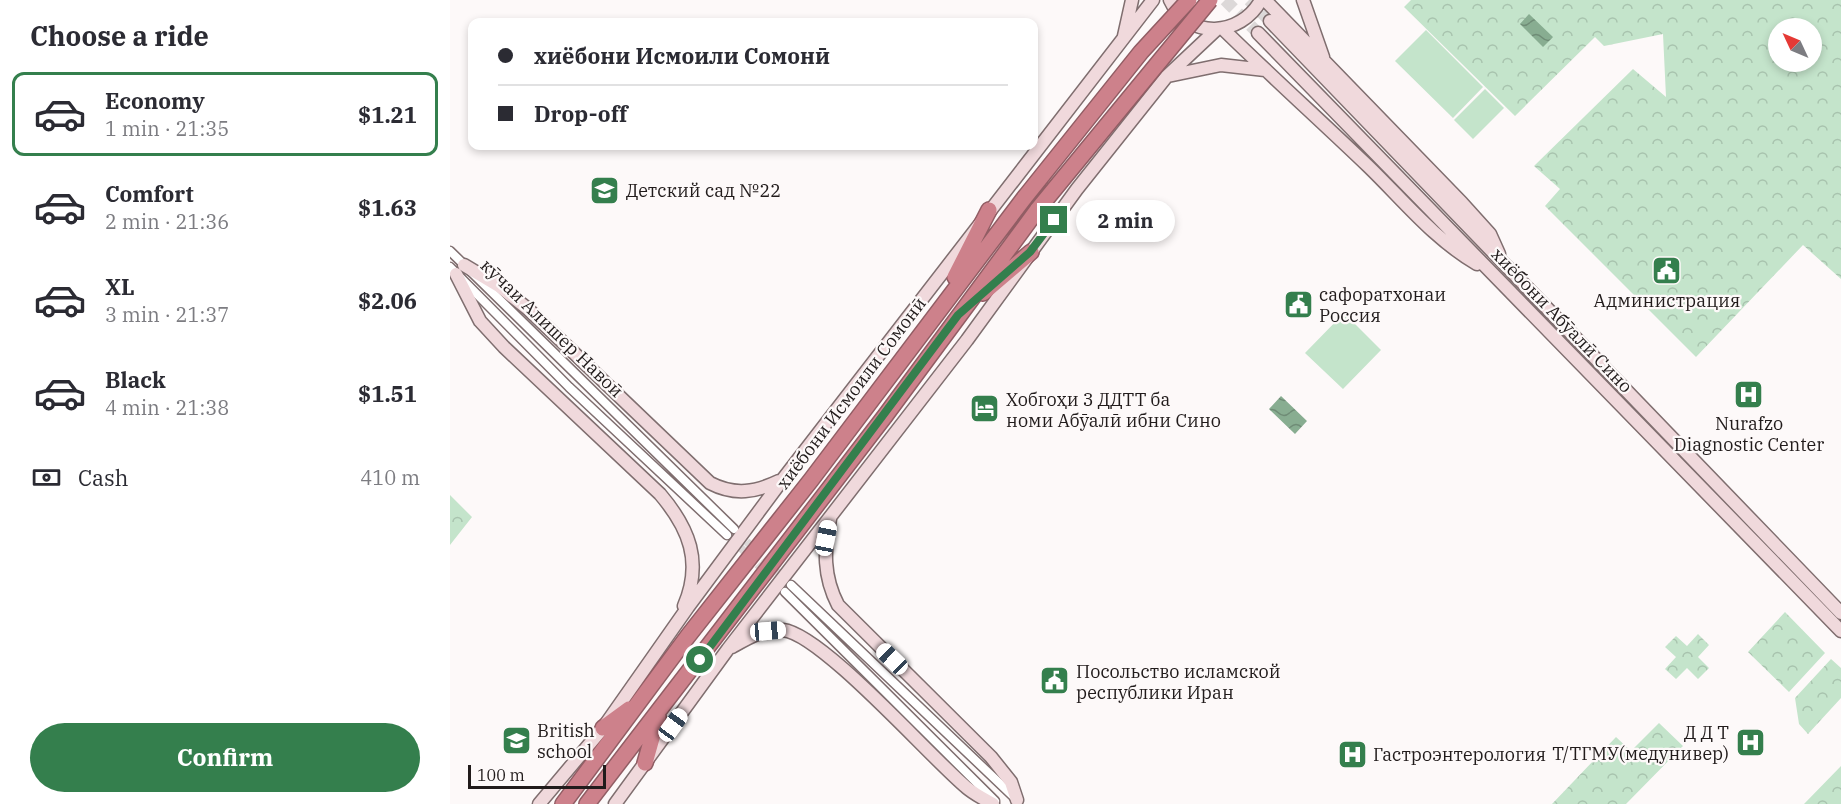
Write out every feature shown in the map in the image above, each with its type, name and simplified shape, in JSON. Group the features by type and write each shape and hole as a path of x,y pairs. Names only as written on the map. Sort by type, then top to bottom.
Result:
{"highway":[{"name":"хиёбони Исмоили Сомонӣ","path":"563,804 688,636 811,480 1025,197 1141,52 1189,0"},
{"path":"587,804 885,416 1038,209 1210,0"},
{"path":"939,310 990,210"},
{"path":"958,315 1030,252"},
{"path":"603,728 643,698"},
{"path":"645,763 660,709"}],"main road":[{"path":"1124,40 1132,0"},
{"path":"1038,149 1153,0"},
{"path":"1170,0 1181,16 1192,24 1220,30 1371,169 1430,230 1456,252 1491,273"},
{"path":"615,804 728,649 1167,76 1220,30 1247,19 1263,0 1469,210 1490,234 1503,263"},
{"path":"1304,0 1324,61"},
{"name":"хиёбони Абӯалӣ Сино","path":"1270,21 1841,613"},
{"name":"хиёбони Абӯалӣ Сино","path":"1257,33 1841,631"},
{"path":"1167,76 1221,65 1265,70"},
{"path":"539,804 603,728 783,479 1037,150"},
{"path":"457,269 499,285 528,309 710,483 739,493 762,489 783,479"},
{"path":"457,269 480,321 504,347 660,494 677,515 688,536 693,561 686,601 676,624"},
{"path":"831,515 825,563 829,589 838,605 991,757 1011,782 1019,802"},
{"path":"728,649 755,634 782,630 792,632 838,665 968,789 996,804"}],"street":[{"name":"кӯчаи Алишер Навоӣ","path":"450,251 457,269 623,438 730,532 631,427 457,269"},
{"path":"996,804 788,589 1019,802"},
{"path":"915,722 924,713"}],"green space":[{"path":"1411,0 1841,0 1841,279 1803,245 1696,357 1545,206 1560,189 1534,166 1633,69 1666,97 1663,34 1604,46 1595,37 1515,116 1404,7"},
{"path":"1426,30 1483,87 1453,118 1395,61"},
{"path":"1485,89 1504,108 1473,139 1454,120"},
{"path":"1344,313 1381,350 1343,389 1305,353"},
{"path":"450,495 472,517 450,545"},
{"path":"1785,612 1825,653 1789,692 1748,652"},
{"path":"1698,634 1709,645 1698,657 1709,668 1698,679 1687,668 1676,679 1665,669 1676,657 1665,647 1676,636 1687,646"},
{"path":"1831,659 1841,668 1841,698 1808,734 1799,724 1795,698"},
{"path":"1659,723 1683,746 1626,804 1552,804 1616,737 1631,751"},
{"path":"1841,766 1841,804 1804,804"}],"water":[{"path":"1529,14 1553,37 1543,47 1520,24"},
{"path":"1281,396 1307,421 1295,434 1269,409"}],"tunnel":[{"path":"1225,0 1258,33"},
{"path":"1249,0 1270,21"},
{"path":"738,533 786,581"},
{"path":"732,539 780,587"}],"place":[{"name":"Детский сад №22","path":"605,190"},
{"name":"Администрация","path":"1667,271"},
{"name":"сафоратхонаи Россия","path":"1298,304"},
{"name":"Nurafzo Diagnostic Center","path":"1749,394"},
{"name":"Хобгоҳи 3 ДДТТ ба номи Абӯалӣ ибни Сино","path":"985,409"},
{"name":"Посольство исламской республики Иран","path":"1055,681"},
{"name":"British school","path":"516,740"},
{"name":"Д Д Т Т/ТГМУ(медунивер)","path":"1750,742"},
{"name":"Гастроэнтерология","path":"1352,754"}],"route":[{"path":"700,660 885,416 958,315 1030,252 1054,220"}]}
